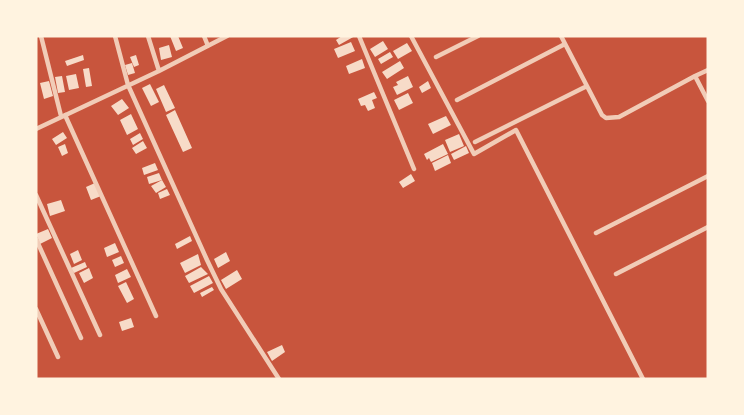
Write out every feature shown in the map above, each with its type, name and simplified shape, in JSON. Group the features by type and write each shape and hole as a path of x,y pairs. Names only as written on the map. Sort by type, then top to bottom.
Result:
{"street":[{"path":"42,36 63,115 156,316"},
{"path":"116,36 128,84 221,290 279,379"},
{"path":"148,36 159,72"},
{"path":"204,36 208,46"},
{"path":"36,128 128,84 159,72 227,36"},
{"path":"359,36 414,169"},
{"path":"411,36 474,154 516,130 643,379"},
{"path":"436,58 478,36"},
{"path":"561,36 602,115 613,119 708,70"},
{"path":"457,100 566,44"},
{"path":"695,76 708,101"},
{"path":"475,142 587,86"},
{"path":"596,233 708,176"},
{"path":"36,195 100,335"},
{"path":"616,274 708,227"},
{"path":"36,240 81,338"},
{"path":"36,309 58,357"}],"building":[{"path":"170,36 178,36 183,48 176,51"},
{"path":"342,36 355,36 339,45 336,40"},
{"path":"383,41 388,49 375,57 370,49"},
{"path":"351,42 355,51 338,58 334,49"},
{"path":"407,43 412,51 398,59 393,51"},
{"path":"169,45 172,57 161,60 159,48"},
{"path":"390,52 393,57 381,64 378,59"},
{"path":"83,55 84,60 67,66 65,61"},
{"path":"136,55 139,65 134,67 130,57"},
{"path":"362,59 365,68 349,74 346,66"},
{"path":"400,61 404,68 387,79 382,72"},
{"path":"132,63 135,73 128,75 125,65"},
{"path":"89,68 92,86 86,87 83,69"},
{"path":"76,74 79,88 69,90 66,76"},
{"path":"62,76 65,92 58,93 55,77"},
{"path":"408,76 413,87 397,95 393,87 398,85 396,82"},
{"path":"49,81 53,96 44,99 40,83"},
{"path":"428,81 431,88 422,93 419,87"},
{"path":"150,84 159,102 151,106 142,88"},
{"path":"164,85 175,108 166,112 156,89"},
{"path":"374,92 377,98 372,100 375,108 368,111 365,105 361,106 358,99"},
{"path":"408,93 413,103 399,110 394,100"},
{"path":"122,99 129,108 118,115 111,106"},
{"path":"175,110 192,148 183,152 166,115"},
{"path":"131,114 138,129 127,135 120,120"},
{"path":"446,116 451,125 433,134 428,124"},
{"path":"63,132 67,138 56,145 52,139"},
{"path":"140,133 143,139 133,145 130,139"},
{"path":"459,134 464,146 450,152 445,140"},
{"path":"143,141 147,148 136,154 132,148"},
{"path":"65,144 68,153 62,156 58,147"},
{"path":"443,144 448,154 431,162 429,158 427,160 424,154"},
{"path":"466,146 469,153 454,160 451,154"},
{"path":"448,155 451,163 435,171 432,163"},
{"path":"155,163 158,170 144,175 142,168"},
{"path":"159,173 162,180 149,184 147,177"},
{"path":"411,174 415,181 403,188 399,182"},
{"path":"162,180 166,187 156,193 151,186"},
{"path":"95,183 101,196 91,200 86,187"},
{"path":"167,189 170,195 160,199 158,193"},
{"path":"61,200 65,211 50,216 47,204"},
{"path":"48,229 52,238 40,244 36,234"},
{"path":"190,236 192,241 177,249 175,244"},
{"path":"115,243 119,252 107,257 104,248"},
{"path":"78,250 82,260 74,264 70,254"},
{"path":"226,252 230,261 218,268 214,259"},
{"path":"198,254 201,265 185,273 180,263"},
{"path":"121,256 124,263 115,267 112,260"},
{"path":"85,262 87,267 74,273 71,268"},
{"path":"201,267 208,274 189,283 185,276"},
{"path":"89,268 93,278 84,283 79,273"},
{"path":"127,269 131,277 118,283 115,275"},
{"path":"237,270 242,279 226,289 221,280"},
{"path":"209,276 213,283 194,293 190,286"},
{"path":"126,282 134,299 127,303 118,286"},
{"path":"212,287 214,290 202,297 200,293"},
{"path":"131,318 134,327 122,331 119,322"},
{"path":"282,345 285,352 272,361 267,352"}]}
